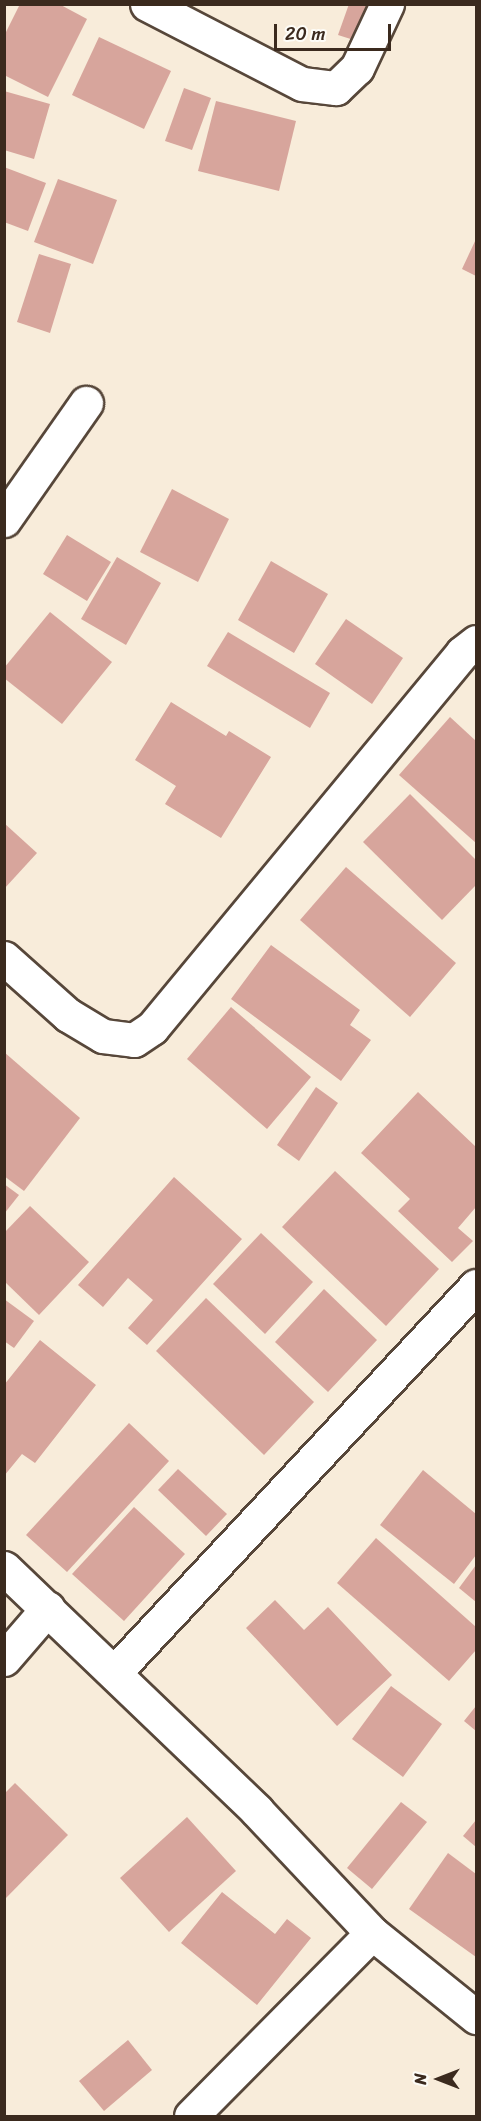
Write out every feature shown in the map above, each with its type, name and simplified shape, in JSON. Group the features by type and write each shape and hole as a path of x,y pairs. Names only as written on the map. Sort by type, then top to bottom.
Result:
{"street":[{"path":"147,4 302,84 336,88 357,68 387,4"},
{"path":"4,520 87,403"},
{"path":"4,958 68,1015 103,1036 134,1040 152,1028 462,653 477,642"},
{"path":"114,1673 477,1286"},
{"path":"4,1568 256,1811 372,1933 477,2017"},
{"path":"4,1659 48,1608"},
{"path":"191,2116 372,1933"}],"building":[{"path":"20,4 59,4 87,19 48,97 4,75 4,36"},
{"path":"349,4 370,4 357,41 338,35"},
{"path":"99,37 171,71 144,129 72,95"},
{"path":"184,88 211,98 192,150 165,141"},
{"path":"4,91 50,104 34,159 4,150"},
{"path":"216,101 296,121 279,191 198,171"},
{"path":"4,167 46,183 28,231 4,222"},
{"path":"58,179 117,200 93,264 34,242"},
{"path":"476,239 476,276 462,269"},
{"path":"39,254 71,264 50,333 17,322"},
{"path":"172,489 229,519 198,582 140,552"},
{"path":"67,535 111,562 87,601 43,574"},
{"path":"117,557 161,583 126,645 81,619"},
{"path":"271,561 328,594 294,653 238,620"},
{"path":"50,612 112,662 62,724 4,678 4,668"},
{"path":"346,619 403,658 372,704 315,664"},
{"path":"228,632 330,693 310,728 207,666"},
{"path":"171,702 226,736 229,731 271,757 221,838 165,804 176,786 135,760"},
{"path":"450,717 476,741 476,843 399,775"},
{"path":"410,794 476,860 476,885 442,920 363,842"},
{"path":"4,823 37,853 4,889"},
{"path":"346,867 456,963 410,1017 300,920"},
{"path":"271,945 360,1010 350,1025 371,1040 341,1081 231,999"},
{"path":"231,1007 311,1077 267,1129 187,1059"},
{"path":"4,1052 80,1118 24,1191 4,1176"},
{"path":"316,1087 338,1103 299,1161 277,1145"},
{"path":"418,1092 476,1147 476,1207 458,1228 473,1241 452,1262 398,1211 410,1199 361,1153"},
{"path":"335,1171 439,1269 386,1326 282,1227"},
{"path":"174,1177 242,1239 147,1345 128,1328 153,1300 128,1278 103,1307 78,1285"},
{"path":"4,1184 19,1195 4,1214"},
{"path":"30,1206 89,1262 39,1315 4,1281 4,1233"},
{"path":"261,1233 313,1282 265,1334 213,1284"},
{"path":"324,1289 377,1340 328,1392 275,1342"},
{"path":"206,1298 314,1402 264,1455 156,1351"},
{"path":"4,1299 34,1321 14,1348 4,1341"},
{"path":"40,1340 96,1385 35,1463 22,1454 4,1476 4,1385"},
{"path":"129,1423 169,1461 67,1572 26,1535"},
{"path":"178,1469 227,1514 206,1536 158,1490"},
{"path":"423,1470 476,1514 476,1555 454,1584 380,1525"},
{"path":"134,1507 185,1554 124,1621 72,1574"},
{"path":"376,1538 476,1627 476,1650 449,1681 337,1583"},
{"path":"476,1565 476,1602 459,1588"},
{"path":"275,1600 304,1630 328,1607 392,1675 337,1726 246,1628"},
{"path":"391,1686 442,1724 403,1777 352,1739"},
{"path":"476,1706 476,1731 464,1721"},
{"path":"15,1783 68,1835 4,1900 4,1794"},
{"path":"401,1802 427,1822 372,1889 347,1868"},
{"path":"187,1817 236,1871 169,1932 120,1878"},
{"path":"476,1820 476,1847 463,1836"},
{"path":"448,1853 476,1874 476,1957 409,1909"},
{"path":"222,1892 275,1934 287,1919 311,1938 257,2005 181,1943"},
{"path":"128,2040 152,2070 104,2111 79,2081"}]}
